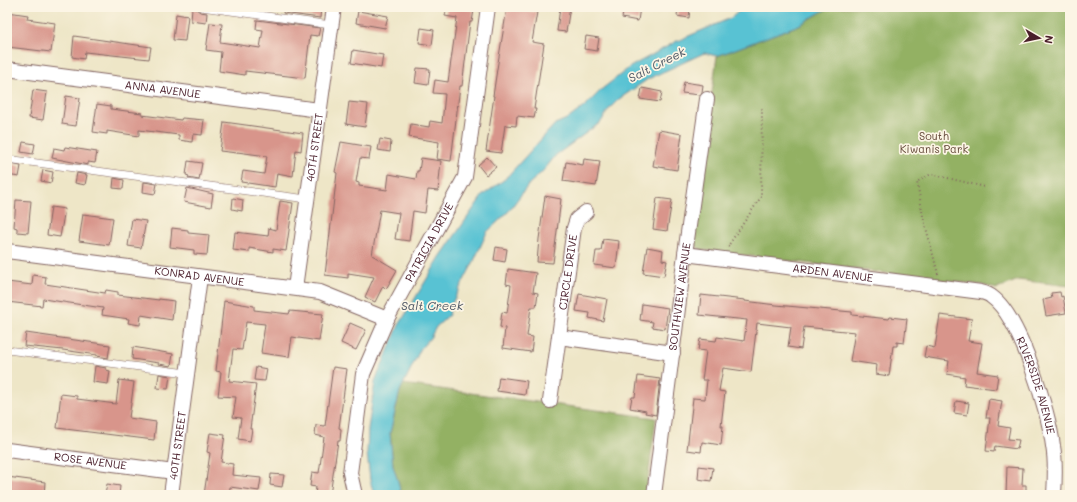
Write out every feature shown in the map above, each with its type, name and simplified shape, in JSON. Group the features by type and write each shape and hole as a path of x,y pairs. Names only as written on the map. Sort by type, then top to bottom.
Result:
{"street":[{"name":"40TH STREET","path":"295,288 334,7"},
{"name":"PATRICIA DRIVE","path":"355,495 350,473 363,374 388,319 465,176 488,7"},
{"name":"ANNA AVENUE","path":"7,69 319,110"},
{"name":"SOUTHVIEW AVENUE","path":"654,495 685,254 708,99"},
{"name":"CIRCLE DRIVE","path":"550,401 574,228 577,219 586,212"},
{"name":"KONRAD AVENUE","path":"7,251 320,292 388,319"},
{"name":"ARDEN AVENUE","path":"685,254 981,292"},
{"name":"40TH STREET","path":"171,495 200,277"},
{"name":"RIVERSIDE AVENUE","path":"981,292 992,297 1001,306 1014,327 1036,378 1045,405 1054,448 1054,495"},
{"path":"559,337 673,353"},
{"name":"ROSE AVENUE","path":"7,450 174,472"}],"lane":[{"path":"201,7 331,25"},
{"path":"7,159 307,199"},
{"path":"7,350 187,372"}],"path":[{"path":"732,260 728,246 761,197 762,106"},
{"path":"942,287 923,216 917,182 931,174 985,187"}],"green space":[{"name":"South Kiwanis Park","path":"830,7 1070,7 1070,286 1018,280 997,289 982,285 702,250 694,245 692,239 717,56 799,25"},
{"path":"403,384 656,418 646,495 401,495 393,466 390,433"}],"water":[{"name":"Salt Creek","path":"744,7 830,7 799,25 717,56 704,53 648,79 619,99 609,109 601,122 556,155 544,170 529,184 508,212 487,232 451,305 449,315 436,327 430,338 421,348 400,391 390,433 393,466 401,495 374,495 370,480 367,453 368,429 375,381 399,325 440,257 483,195 505,179 555,124 569,118 585,106 602,89 630,67 677,41 731,18"}],"building":[{"path":"284,7 321,7 320,18 283,13"},
{"path":"447,7 474,10 472,22 470,22 462,86 460,86 451,161 437,159 439,142 409,137 411,124 429,127 430,121 442,123 445,94 433,93 435,80 448,82 457,18 445,16"},
{"path":"560,7 570,7 566,32 557,31"},
{"path":"624,7 640,7 638,21 622,18"},
{"path":"678,7 690,7 689,18 677,16"},
{"path":"192,8 200,12 207,13 206,23 191,21"},
{"path":"507,8 537,12 532,42 544,44 534,109 536,109 534,118 517,116 516,126 505,125 501,153 486,151"},
{"path":"358,11 388,16 385,28 356,23"},
{"path":"8,12 28,15 27,19 55,23 51,52 7,47"},
{"path":"176,14 188,16 185,41 173,40"},
{"path":"257,20 320,28 318,36 310,35 305,78 245,71 245,75 219,71 221,52 206,50 210,23 222,24 220,42 260,48 263,30 256,29"},
{"path":"421,28 434,30 432,45 419,43"},
{"path":"74,36 151,47 149,59 85,52 84,59 72,57"},
{"path":"586,36 599,38 597,51 584,49"},
{"path":"353,50 383,55 381,68 351,63"},
{"path":"417,68 430,69 428,85 415,83"},
{"path":"684,82 703,85 700,95 682,93"},
{"path":"642,88 662,92 660,102 640,99"},
{"path":"33,90 47,92 43,120 29,118"},
{"path":"66,96 80,98 76,126 62,124"},
{"path":"349,102 368,104 365,127 346,124"},
{"path":"97,104 111,106 111,109 142,113 142,115 181,120 182,118 204,120 202,135 193,134 192,142 179,140 179,135 139,130 139,136 107,131 107,134 93,132"},
{"path":"224,122 303,133 301,151 296,150 293,176 277,173 275,187 241,182 243,171 264,174 267,156 220,151"},
{"path":"659,130 682,134 677,170 653,166"},
{"path":"380,139 391,141 390,152 378,150"},
{"path":"23,142 35,144 33,154 21,152"},
{"path":"341,142 371,147 369,159 360,158 356,182 359,183 359,186 387,190 389,174 416,179 421,158 441,161 438,191 428,190 425,213 413,211 409,241 395,239 399,213 380,210 372,255 397,270 386,289 383,286 375,302 365,297 374,277 348,273 348,278 325,275 337,173 335,172"},
{"path":"65,147 97,152 95,163 88,162 88,165 52,158 54,148 64,150"},
{"path":"487,157 496,167 486,175 478,165"},
{"path":"584,159 600,161 596,186 563,181 566,162 583,165"},
{"path":"188,161 202,163 199,180 188,178 189,176 186,175"},
{"path":"9,164 21,166 19,177 7,175"},
{"path":"43,170 53,172 51,183 41,181"},
{"path":"77,173 87,175 85,185 75,183"},
{"path":"114,178 124,180 123,189 113,188"},
{"path":"144,182 157,184 155,194 143,192"},
{"path":"187,188 213,194 211,207 184,202"},
{"path":"545,196 561,199 553,263 537,262"},
{"path":"233,198 243,200 242,211 232,209"},
{"path":"657,198 672,200 667,231 653,229"},
{"path":"16,200 31,201 28,233 17,232 17,228 14,227"},
{"path":"280,201 293,203 286,251 273,249 273,252 249,248 249,252 233,250 235,232 268,236 269,228 276,230"},
{"path":"51,207 65,209 60,237 47,235"},
{"path":"83,214 113,218 109,245 79,241"},
{"path":"132,219 146,221 141,248 128,246"},
{"path":"172,228 188,230 188,233 209,235 207,255 194,254 194,250 170,247"},
{"path":"603,239 619,241 616,268 594,265 596,251 601,251"},
{"path":"496,247 507,249 505,262 494,260"},
{"path":"647,247 663,250 662,260 667,261 664,276 643,273"},
{"path":"508,269 536,273 533,292 538,293 536,307 531,307 527,336 533,337 531,352 503,348 505,328 500,327 502,312 507,313 511,285 506,284"},
{"path":"33,275 46,277 45,284 105,293 106,290 118,292 118,295 174,301 172,320 141,315 140,325 128,323 129,319 102,315 103,308 43,299 42,306 7,302 7,282 32,285"},
{"path":"1060,292 1061,297 1063,296 1066,313 1046,316 1043,300 1052,298 1051,293"},
{"path":"579,294 607,299 603,321 589,318 590,313 576,311"},
{"path":"701,295 776,305 852,312 852,315 889,319 890,317 907,319 904,343 897,342 897,346 893,346 889,376 876,374 877,365 850,361 855,332 804,327 801,349 788,347 791,327 757,323 751,372 723,368 719,391 725,392 721,426 723,426 721,445 702,442 701,452 687,450 693,398 705,399 707,380 702,380 706,351 698,350 700,339 716,341 717,337 744,341 747,320 699,315"},
{"path":"224,301 254,306 254,310 289,314 290,311 323,314 319,341 292,337 289,357 261,353 265,324 246,322 242,350 233,349 229,381 256,384 250,429 252,429 250,441 238,439 241,418 233,417 236,397 218,396 221,372 216,371"},
{"path":"642,304 668,308 665,329 652,327 653,322 640,320"},
{"path":"940,315 972,319 968,341 982,343 977,372 998,375 996,389 964,385 965,377 947,374 949,361 924,357 926,346 935,348"},
{"path":"350,323 366,330 356,350 341,343"},
{"path":"26,333 110,345 108,358 63,350 24,346"},
{"path":"133,347 173,354 171,366 132,359"},
{"path":"95,366 106,368 106,370 110,371 108,384 93,382"},
{"path":"256,367 267,369 265,381 254,380"},
{"path":"333,367 347,369 339,428 341,429 340,441 338,441 330,495 315,495 316,487 310,486 312,472 319,473 324,437 315,435 316,425 325,426"},
{"path":"159,374 170,376 168,389 157,388"},
{"path":"638,376 660,379 656,415 645,413 646,411 630,408 632,397 635,397"},
{"path":"499,377 527,381 525,395 497,391"},
{"path":"119,380 134,382 129,418 156,422 154,440 57,428 61,394 77,396 77,399 116,404"},
{"path":"989,399 1002,401 998,426 1010,428 1008,439 1019,440 1017,449 995,446 994,452 986,451 990,418 986,418"},
{"path":"956,401 969,403 967,415 954,413"},
{"path":"210,433 225,435 221,462 233,464 232,475 261,478 259,491 230,487 229,495 204,495 210,453 207,452"},
{"path":"699,466 713,468 711,481 698,479"},
{"path":"1007,467 1023,468 1022,485 1026,485 1026,495 1006,495"},
{"path":"271,474 284,475 282,487 270,485"},
{"path":"7,477 45,482 44,495 7,495"},
{"path":"107,484 120,486 119,495 105,495"}]}
